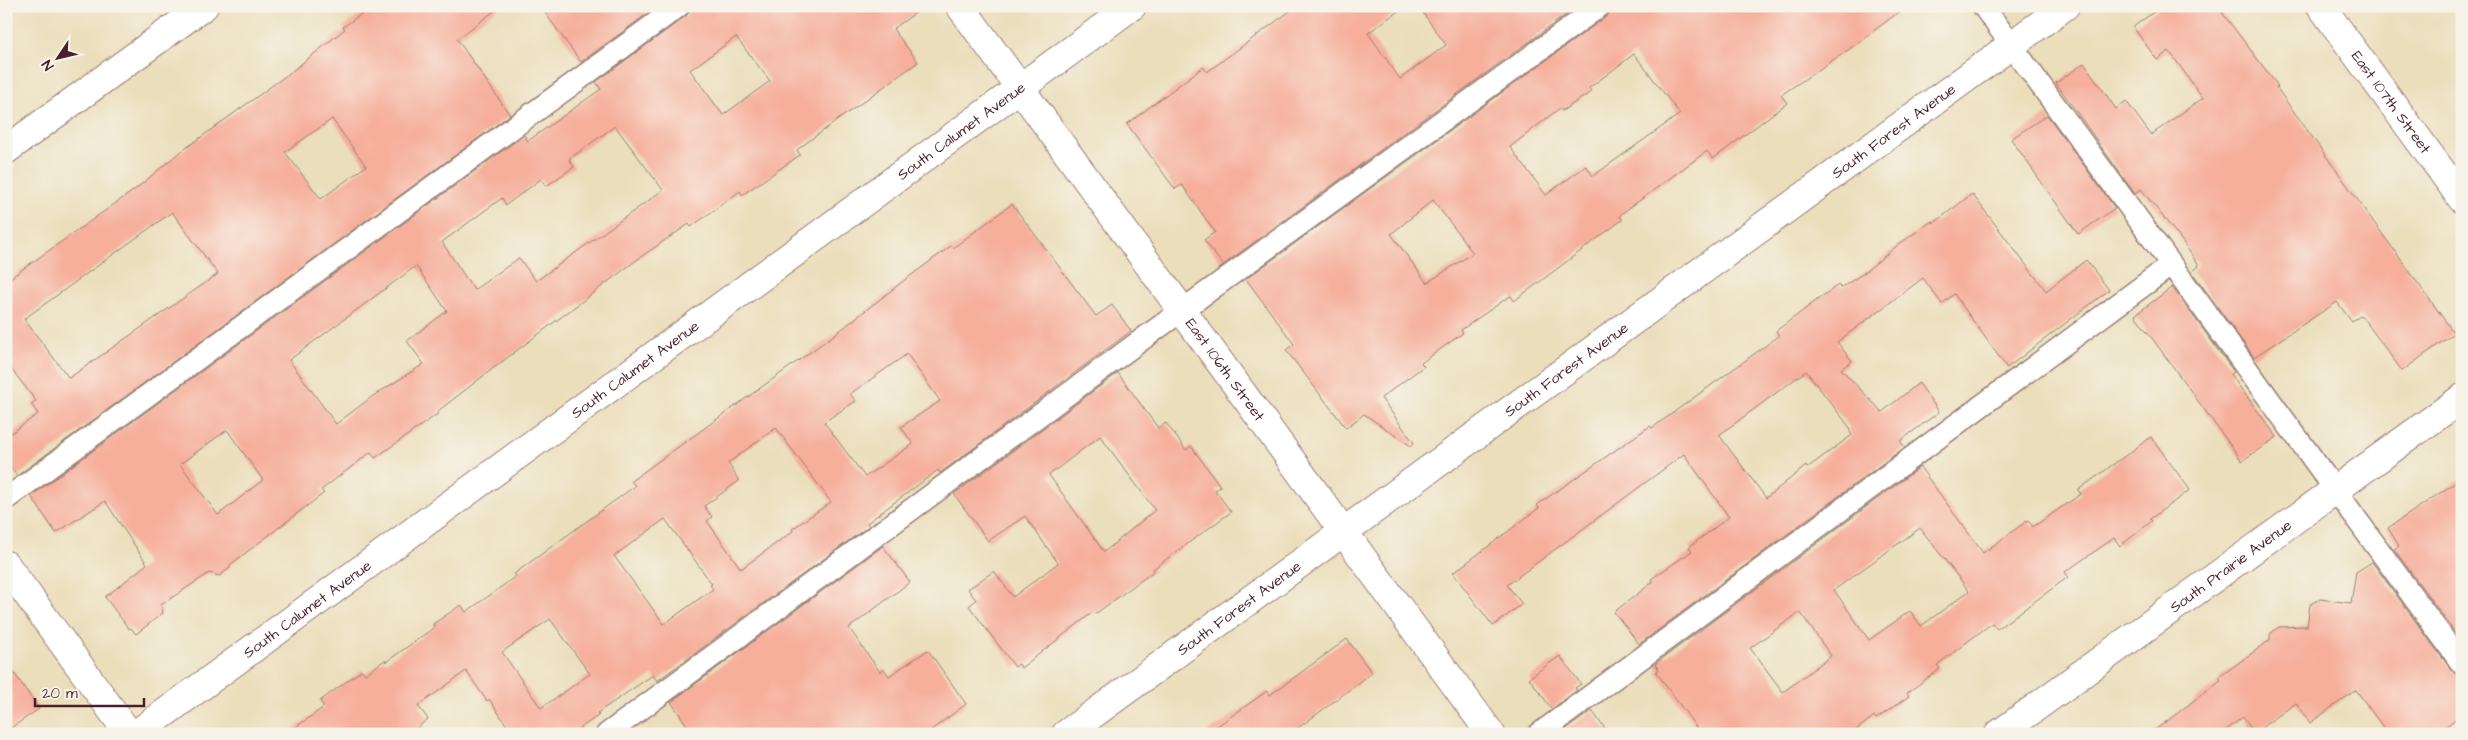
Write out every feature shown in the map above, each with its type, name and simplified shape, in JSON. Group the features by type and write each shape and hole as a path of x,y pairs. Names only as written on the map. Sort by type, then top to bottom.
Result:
{"street":[{"path":"6,150 204,6"},
{"name":"East 106th Street","path":"960,6 1490,734"},
{"name":"South Calumet Avenue","path":"136,734 1132,6"},
{"name":"South Forest Avenue","path":"1066,734 2065,6"},
{"name":"East 107th Street","path":"2321,6 2462,199"},
{"name":"South Prairie Avenue","path":"1999,734 2462,398"},
{"path":"6,565 129,734"}],"lane":[{"path":"6,500 679,6"},
{"path":"607,734 1182,310 1600,6"},
{"path":"1983,6 2462,664"},
{"path":"1539,734 2171,265"}],"building":[{"path":"373,6 501,6 457,39 510,115 17,476 6,460 6,437 38,414 31,404 36,401 6,362 6,281 137,188 175,156 295,69 345,29 343,27","holes":["332,119 366,166 321,199 285,152","172,212 218,274 69,378 24,319"]},
{"path":"540,6 658,6 581,62"},
{"path":"691,6 925,6 893,29 918,62 797,150 800,155 742,195 740,191 691,227 689,224 642,256 491,370 438,411 439,413 375,458 371,452 321,490 324,493 230,565 230,568 219,576 209,573 161,605 163,613 136,634 131,628 129,629 105,597 147,564 105,501 56,533 31,496 524,135 528,141 601,89 596,82 686,16","holes":["736,37 770,81 723,115 690,70","615,126 663,190 536,281 519,258 474,290 442,242 502,198 506,205 541,179 546,186 574,167 569,159","416,266 447,311 407,341 424,364 373,396 336,424 289,360","227,430 263,480 218,515 180,464"]},
{"path":"1297,6 1405,6 1368,33 1400,79 1446,45 1418,6 1578,6 1223,265 1204,240 1215,232 1182,185 1175,189 1127,124 1203,67 1207,72"},
{"path":"1612,6 1907,6 1848,50 1781,95 1787,103 1713,159 1707,151 1621,214 1622,220 1514,301 1511,296 1507,298 1461,330 1463,333 1421,363 1424,366 1381,398 1414,443 1411,446 1364,414 1346,428 1286,350 1294,344 1246,279 1607,16","holes":["1634,54 1680,114 1593,176 1586,166 1546,195 1510,147 1560,108 1562,111 1591,92 1589,88","1433,200 1473,253 1427,283 1391,234"]},
{"path":"2162,6 2217,6 2278,86 2276,87 2454,333 2402,371 2361,315 2352,322 2337,302 2254,357 2192,272 2199,266 2183,242 2141,189 2135,194 2056,83 2084,63 2116,109 2126,101 2151,135 2203,98 2169,51 2157,60 2133,27"},
{"path":"2047,115 2115,208 2078,234 2011,139"},
{"path":"1972,194 2046,291 2086,260 2109,290 2007,368 1954,294 1942,304 1923,278 1837,342 1852,361 1841,369 1882,412 1919,383 1939,412 1900,441 1905,447 1639,644 1614,612 1653,582 1651,579 1692,551 1689,547 1729,517 1684,454 1507,585 1522,604 1493,626 1453,573 1539,508 1537,505 1650,426 1652,428 1779,336 1776,331 1821,297 1838,285 1841,288 1865,272 1899,244 1932,221 1934,223","holes":["1806,371 1851,429 1849,430 1852,435 1807,468 1806,466 1766,498 1719,435"]},
{"path":"1012,204 1096,316 1112,305 1131,331 940,473 938,470 867,523 869,526 657,681 653,675 597,713 599,715 572,734 504,734 510,730 489,699 487,701 466,671 418,706 428,719 409,734 286,734 324,707 320,701 362,670 365,674 385,660 386,662 435,627 433,624 461,605 466,612 493,593 516,576 514,574 635,486 631,481 834,335 951,246 953,248","holes":["907,354 940,401 901,427 913,444 865,477 824,422 856,401 850,394","776,428 831,502 792,529 793,531 741,569 707,521 712,517 704,506 739,481 728,463","665,519 712,584 710,585 713,589 664,624 614,556","550,619 590,674 541,708 502,652"]},
{"path":"2172,287 2234,372 2230,374 2277,437 2242,461 2135,315"},
{"path":"1118,373 1158,428 1166,423 1186,450 1191,446 1221,487 1215,490 1231,512 1095,614 1093,612 1021,668 1019,664 1015,667 969,606 976,600 968,589 994,571 1013,597 1058,563 1025,516 988,541 954,494","holes":["1100,436 1155,510 1104,552 1049,475"]},
{"path":"2151,437 2190,490 2150,519 2152,521 2120,546 2114,538 2065,572 2068,577 1997,629 1992,623 1937,665 1940,669 1907,693 1909,696 1876,719 1874,716 1851,734 1701,734 1656,672 1659,670 1655,664 1920,467 1983,553 2028,520 2033,527 2081,494 2078,490","holes":["1920,528 1969,591 1921,626 1910,611 1869,640 1834,590","1800,612 1831,656 1783,692 1750,648"]},
{"path":"2462,478 2462,642 2394,549 2399,546 2388,528"},
{"path":"883,546 910,582 849,628 880,672 884,669 889,676 928,650 966,704 926,734 693,734 671,702"},
{"path":"2372,562 2452,671 2462,676 2462,714 2436,734 2388,734 2356,690 2310,723 2296,703 2254,733 2243,717 2221,734 2150,734 2221,680 2219,677 2270,640 2270,634 2279,627 2307,626 2310,605 2320,599 2351,603 2356,572"},
{"path":"1347,639 1372,673 1290,734 1206,734 1267,691 1270,695"},
{"path":"1560,656 1581,684 1575,688 1577,690 1552,709 1529,678"},
{"path":"6,661 39,709 6,731"},
{"path":"1592,711 1609,734 1570,734 1566,729"}]}
